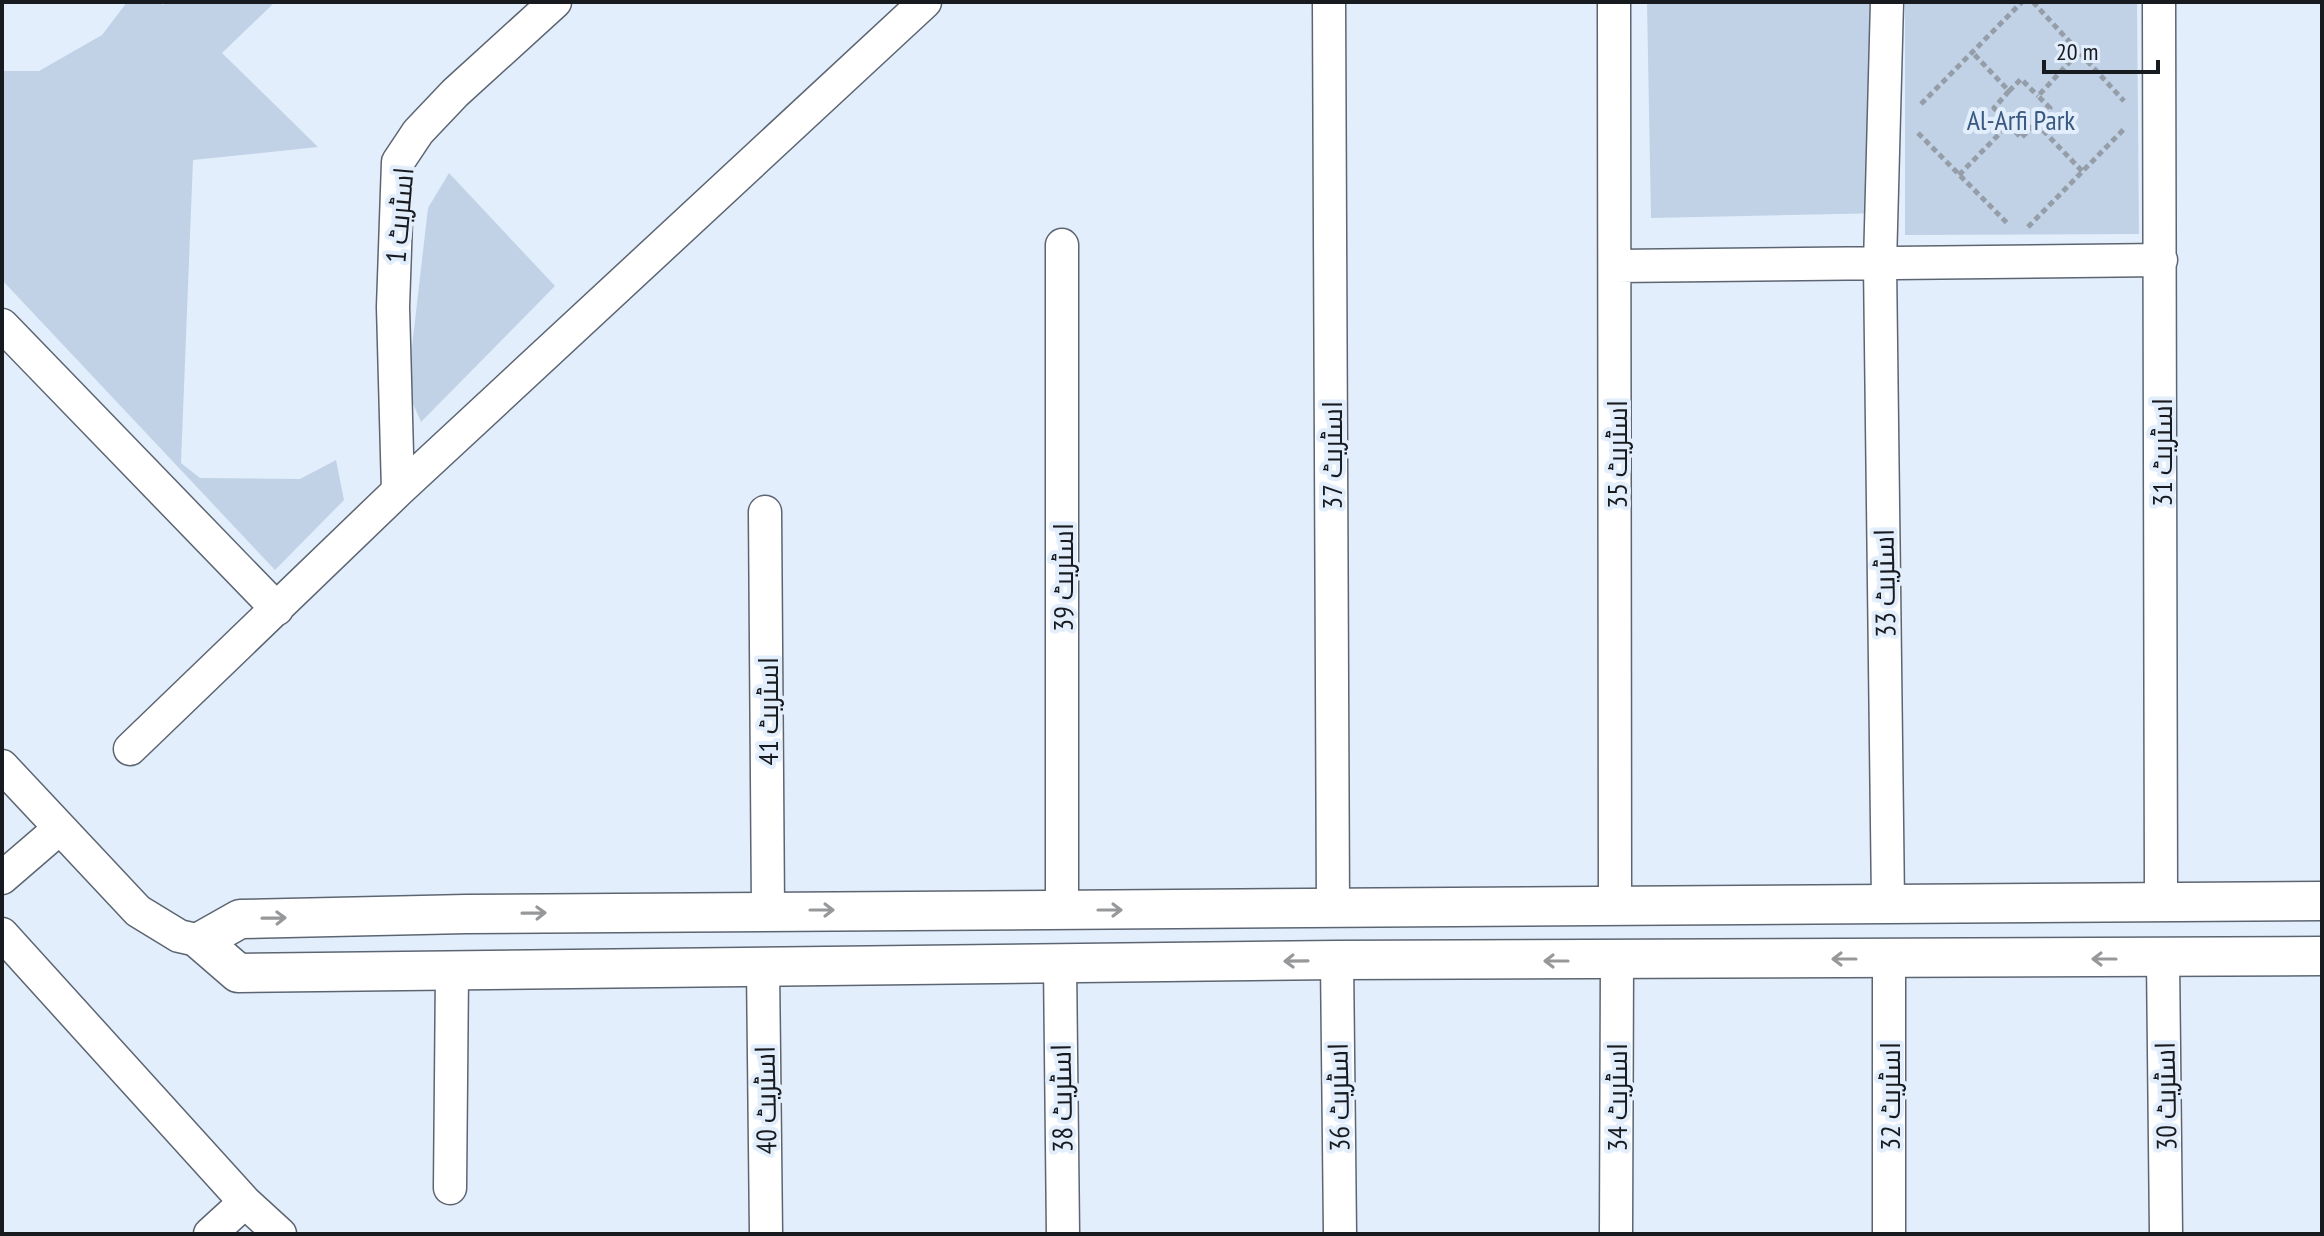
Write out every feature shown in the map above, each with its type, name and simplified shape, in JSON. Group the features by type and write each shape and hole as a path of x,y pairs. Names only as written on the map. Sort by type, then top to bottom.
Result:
{"street":[{"name":"اسٹریٹ 1","path":"398,491 393,307 398,162 418,132 455,93 555,2"},
{"path":"130,749 398,491 925,2"},
{"name":"اسٹریٹ 37","path":"1329,2 1333,909"},
{"name":"اسٹریٹ 35","path":"1614,2 1615,907"},
{"name":"اسٹریٹ 33","path":"1887,2 1880,264 1888,903"},
{"name":"اسٹریٹ 31","path":"2159,2 2161,902"},
{"name":"اسٹریٹ 39","path":"1062,245 1062,910"},
{"path":"1616,266 2161,260"},
{"path":"2,325 277,609"},
{"name":"اسٹریٹ 41","path":"765,512 768,910"},
{"path":"2,766 138,911 168,931 201,941 238,973 1337,960 2322,956"},
{"path":"2,878 60,828"},
{"path":"2245,957 2246,901"},
{"path":"201,941 240,919 768,910 2322,901"},
{"path":"1196,964 1199,909"},
{"path":"2,934 245,1202 280,1234"},
{"name":"اسٹریٹ 32","path":"1889,959 1889,1234"},
{"name":"اسٹریٹ 30","path":"2163,959 2166,1234"},
{"name":"اسٹریٹ 36","path":"1337,960 1340,1234"},
{"name":"اسٹریٹ 34","path":"1616,1234 1617,961"},
{"name":"اسٹریٹ 38","path":"1060,963 1063,1234"},
{"name":"اسٹریٹ 40","path":"763,967 766,1234"},
{"path":"450,1188 452,972"},
{"path":"210,1234 245,1202"}],"path":[{"path":"1916,109 2022,2"},
{"path":"2033,2 2128,105"},
{"path":"1972,52 2009,91"},
{"path":"2038,96 2079,52"},
{"path":"2021,79 2038,96 2050,108 2021,138 1994,108 2021,79"},
{"path":"2036,123 2082,171"},
{"path":"1959,175 2009,124"},
{"path":"1915,131 2019,235 2127,127"}],"green space":[{"path":"127,2 159,2 163,5 167,2 275,2 222,53 318,147 193,160 181,463 200,478 300,479 336,460 344,500 275,570 2,280 2,71 39,71 102,35"},
{"path":"1647,2 1881,2 1885,213 1651,218"},
{"name":"Al-Arfi Park","path":"1905,2 2137,2 2139,234 1905,235"},
{"path":"449,173 555,286 421,422 407,390 428,208"}]}
